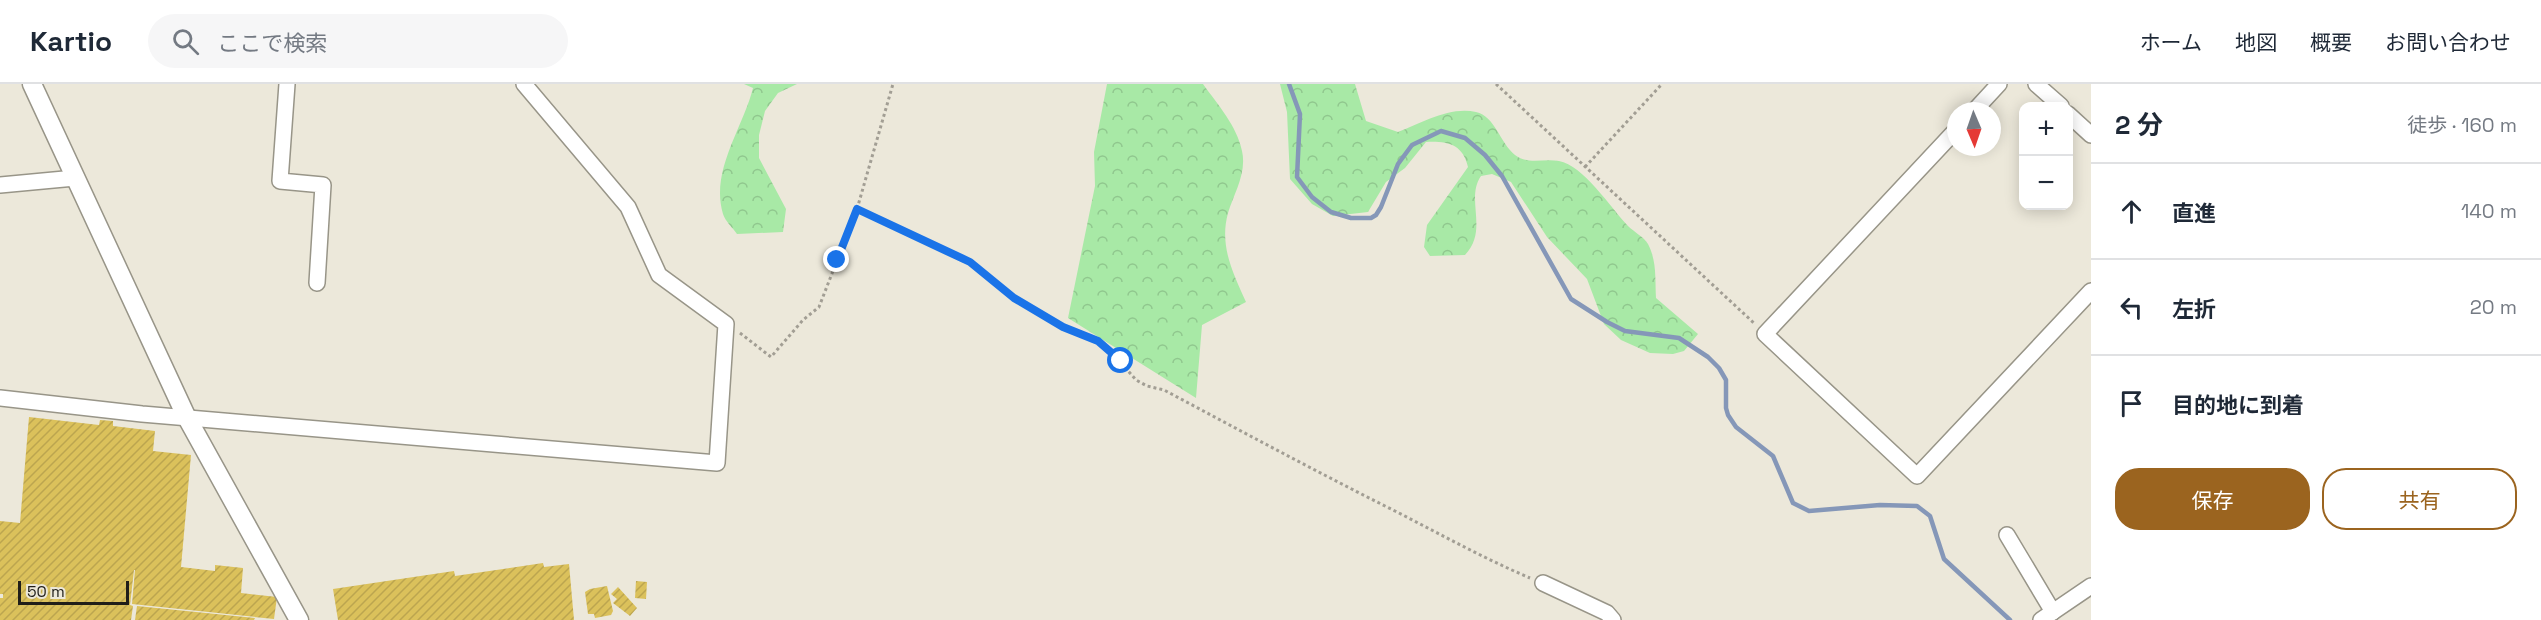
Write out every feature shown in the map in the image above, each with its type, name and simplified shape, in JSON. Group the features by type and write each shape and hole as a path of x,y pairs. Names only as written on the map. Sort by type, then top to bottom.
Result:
{"street":[{"path":"32,84 186,416 299,620"},
{"path":"287,84 280,181 323,185 317,282"},
{"path":"0,398 142,414 717,463 726,324 658,275 628,207 524,84"},
{"path":"1983,102 2000,84"},
{"path":"2036,84 2056,102"},
{"path":"2073,119 2091,135"},
{"path":"1947,140 1765,334 1917,476 2091,291"},
{"path":"0,185 75,178"},
{"path":"2007,535 2047,616 2091,586"},
{"path":"1543,583 1607,613 1613,620"}],"path":[{"path":"726,324 771,357 803,320 819,307 857,209 893,84"},
{"path":"1497,84 1765,334"},
{"path":"1585,167 1662,84"},
{"path":"857,209 970,262 1014,298 1033,310 1107,347 1136,380 1147,386 1164,390 1335,483 1396,512 1482,558 1543,583"}],"green space":[{"path":"744,84 797,84 778,93 765,111 759,135 759,158 786,209 783,232 737,234 723,214 720,198 724,166 753,88"},
{"path":"1107,84 1203,84 1226,116 1240,142 1243,167 1228,213 1225,237 1229,259 1246,302 1202,325 1196,398 1068,318 1095,186 1094,152"},
{"path":"1280,84 1355,84 1366,121 1398,132 1446,113 1476,112 1493,124 1510,150 1520,158 1531,161 1553,160 1568,164 1578,170 1628,226 1646,241 1654,264 1656,298 1698,334 1684,351 1673,354 1650,353 1621,340 1604,324 1587,279 1547,237 1511,182 1492,174 1481,176 1477,185 1475,235 1465,255 1430,256 1424,247 1427,225 1468,167 1462,153 1447,143 1426,142 1405,168 1386,182 1368,212 1333,216 1312,204 1290,179 1287,112"}],"building":[{"path":"29,417 99,425 100,420 113,421 113,426 155,431 153,451 191,455 181,567 215,571 215,565 243,568 241,593 277,597 274,619 132,604 134,570 130,605 133,606 131,620 0,620 0,598 3,598 3,594 0,594 0,521 20,523"},
{"path":"543,563 544,567 569,564 574,620 338,620 333,589 454,571 455,576"},
{"path":"636,581 647,582 646,599 635,598"},
{"path":"607,586 613,611 611,615 595,618 594,614 588,614 585,592"},
{"path":"618,587 637,608 630,616 613,603 617,599 611,594"},
{"path":"137,606 255,618 254,620 135,620"}],"waterway":[{"path":"1289,84 1300,114 1297,177 1312,197 1331,212 1351,218 1371,218 1381,207 1398,164 1412,145 1441,131 1465,138 1485,155 1502,176 1571,299 1625,331 1679,338 1708,357 1719,368 1726,380 1728,415 1736,427 1773,456 1793,503 1809,511 1880,505 1917,506 1930,516 1944,559 2010,620"}],"route":[{"path":"837,260 848,227 857,209 970,262 1014,298 1063,327 1098,341 1121,361"}]}
